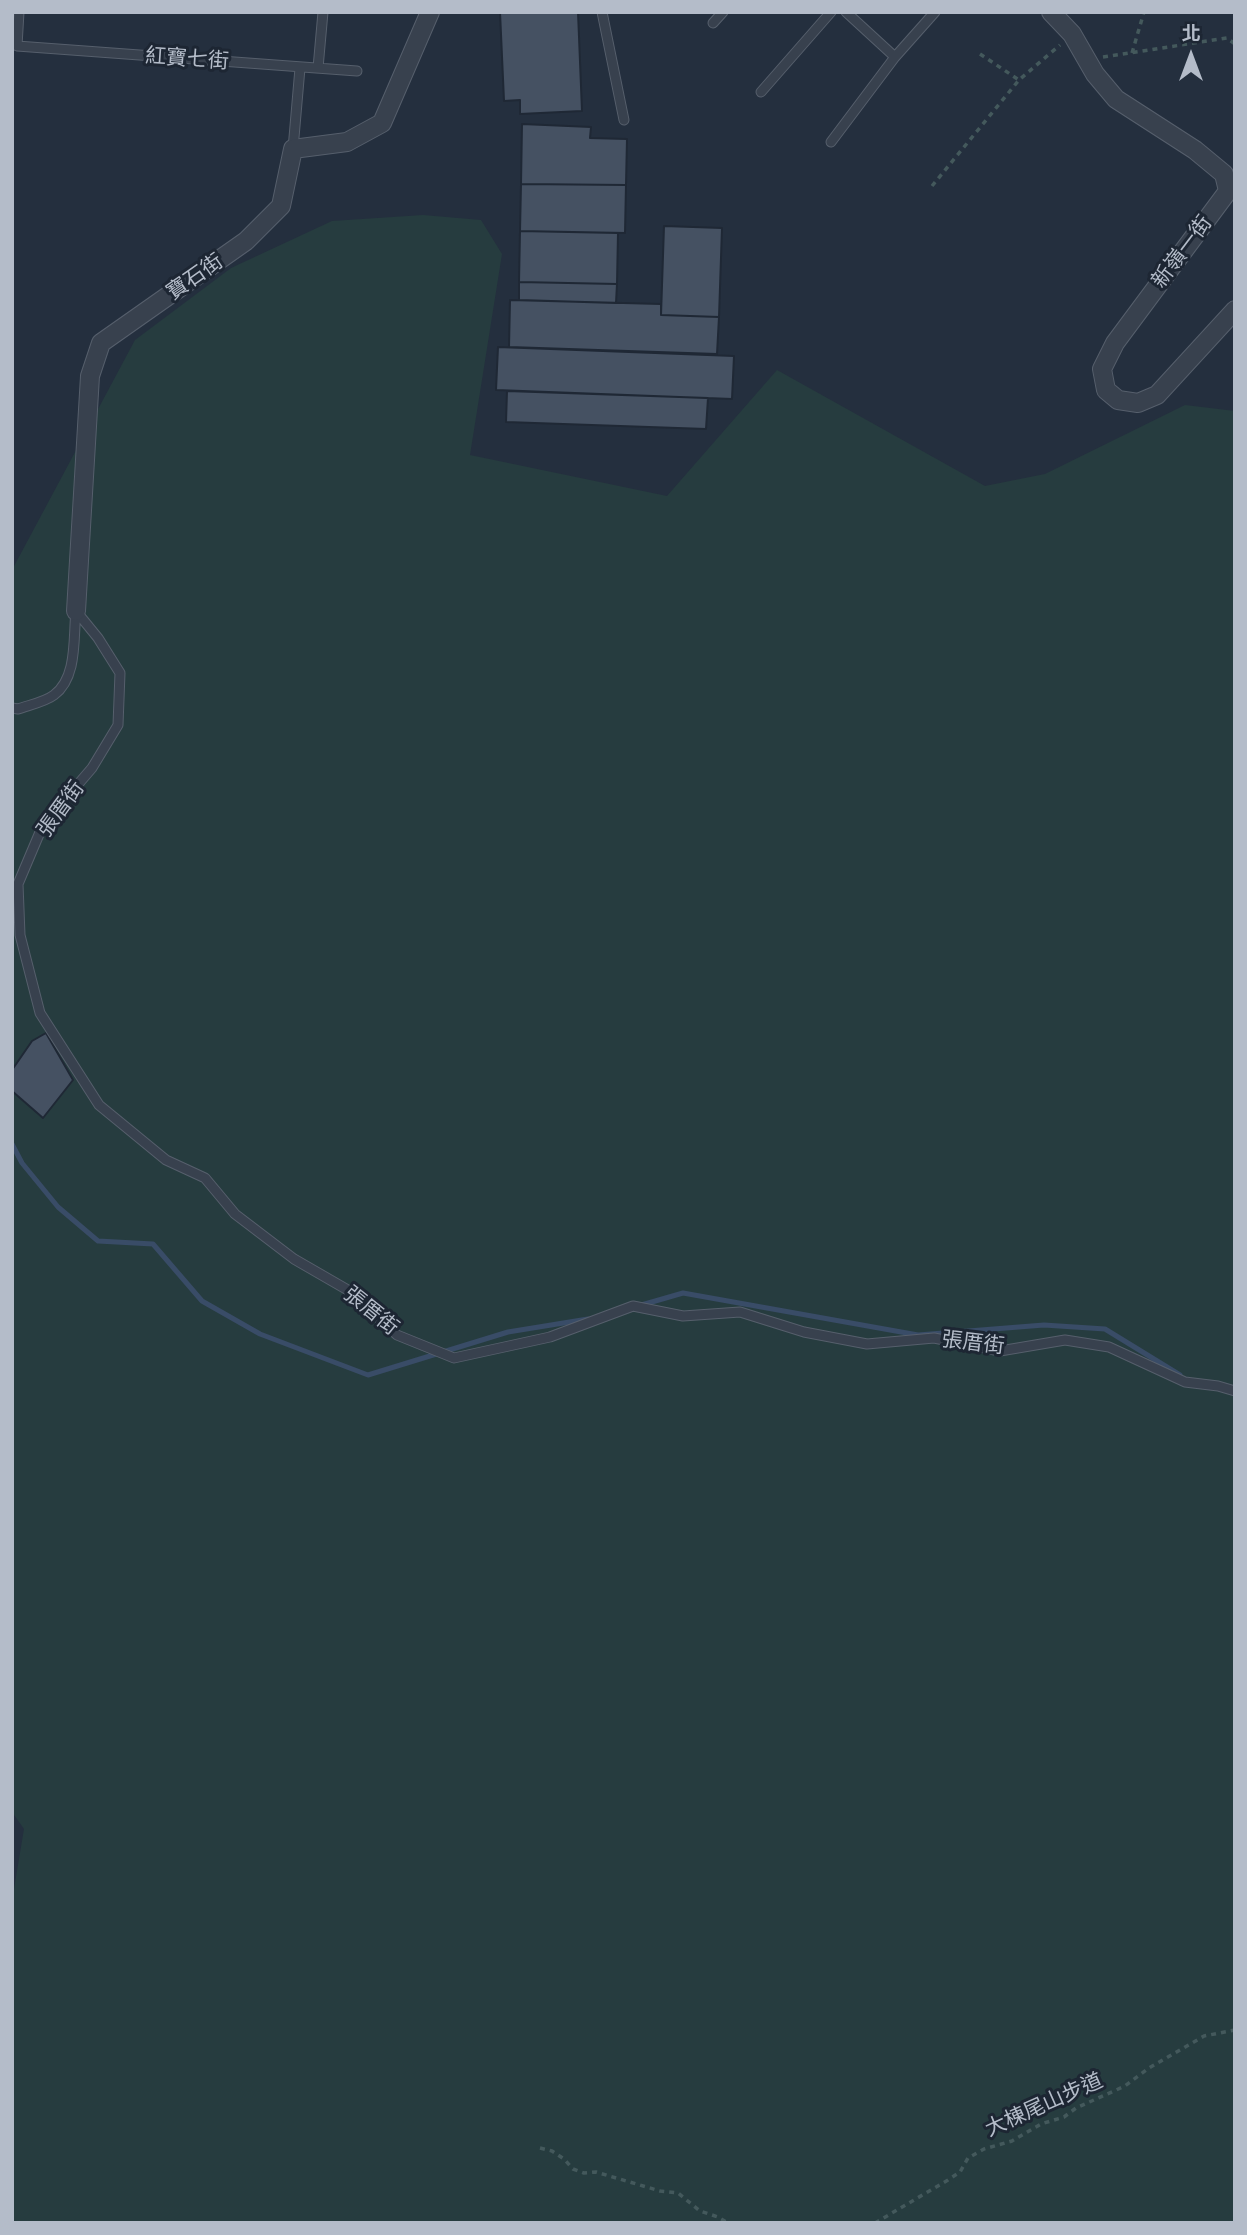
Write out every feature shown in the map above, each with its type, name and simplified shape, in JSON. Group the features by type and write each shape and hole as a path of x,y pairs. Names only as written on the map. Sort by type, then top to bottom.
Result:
{"street":[{"path":"293,149 347,142 382,123 429,12"},
{"name":"新嶺一街","path":"1051,12 1073,34 1095,74 1116,99 1195,150 1224,174 1228,191 1115,343 1102,369 1106,390 1118,400 1138,402 1157,395 1235,310"},
{"name":"寶石街","path":"76,611 90,376 102,344 246,241 281,206 293,149"}],"lane":[{"name":"紅寶七街","path":"19,12 17,46 357,71"},
{"path":"318,68 323,12"},
{"path":"602,12 624,120"},
{"path":"713,23 723,12"},
{"path":"761,92 831,12"},
{"path":"846,12 895,57"},
{"path":"831,142 895,57 935,12"},
{"path":"293,149 300,68"},
{"path":"12,708 18,709 53,696 65,685 71,668 76,611"},
{"name":"張厝街","path":"76,611 98,638 120,673 118,725 92,768 43,825 18,884 20,934 40,1013 99,1105 166,1160 205,1178 235,1214 294,1259 346,1289 397,1335 454,1358 550,1338 633,1306 683,1315 740,1312 804,1332 867,1344 934,1338 1000,1351 1065,1339 1109,1347 1185,1382 1235,1391"}],"path":[{"path":"1132,53 1144,12"},
{"path":"932,186 1019,80 1073,34"},
{"path":"1087,60 1227,38 1235,44"},
{"path":"981,54 1019,80"},
{"name":"大棟尾山步道","path":"874,2223 960,2172 968,2158 984,2149 1012,2141 1041,2124 1063,2117 1076,2108 1125,2087 1149,2068 1204,2036 1235,2030"},
{"path":"540,2147 552,2151 573,2169 584,2173 596,2172 660,2191 678,2193 700,2211 728,2223"}],"green space":[{"path":"423,215 481,220 502,254 470,455 667,496 777,370 985,486 1045,474 1185,405 1235,411 1235,2223 12,2223 12,1901 24,1829 12,1812 12,570 135,340 231,268 332,221"}],"building":[{"path":"500,12 578,12 582,111 520,114 520,100 504,101"},
{"path":"522,124 591,127 590,138 627,139 626,185 521,184"},
{"path":"521,184 626,185 625,233 520,231"},
{"path":"664,226 722,228 719,317 661,315"},
{"path":"520,231 618,233 617,284 519,282"},
{"path":"519,282 617,284 616,303 519,300"},
{"path":"510,300 661,304 661,315 719,317 717,354 509,347"},
{"path":"498,347 734,356 732,399 496,390"},
{"path":"507,391 708,398 706,429 506,422"},
{"path":"46,1033 73,1080 43,1118 12,1091 12,1070 32,1041"}],"waterway":[{"path":"12,1144 22,1163 58,1207 98,1241 153,1244 202,1301 260,1334 368,1375 508,1332 588,1319"},
{"path":"638,1306 683,1293 918,1335 1044,1325 1105,1329 1180,1375"}]}
